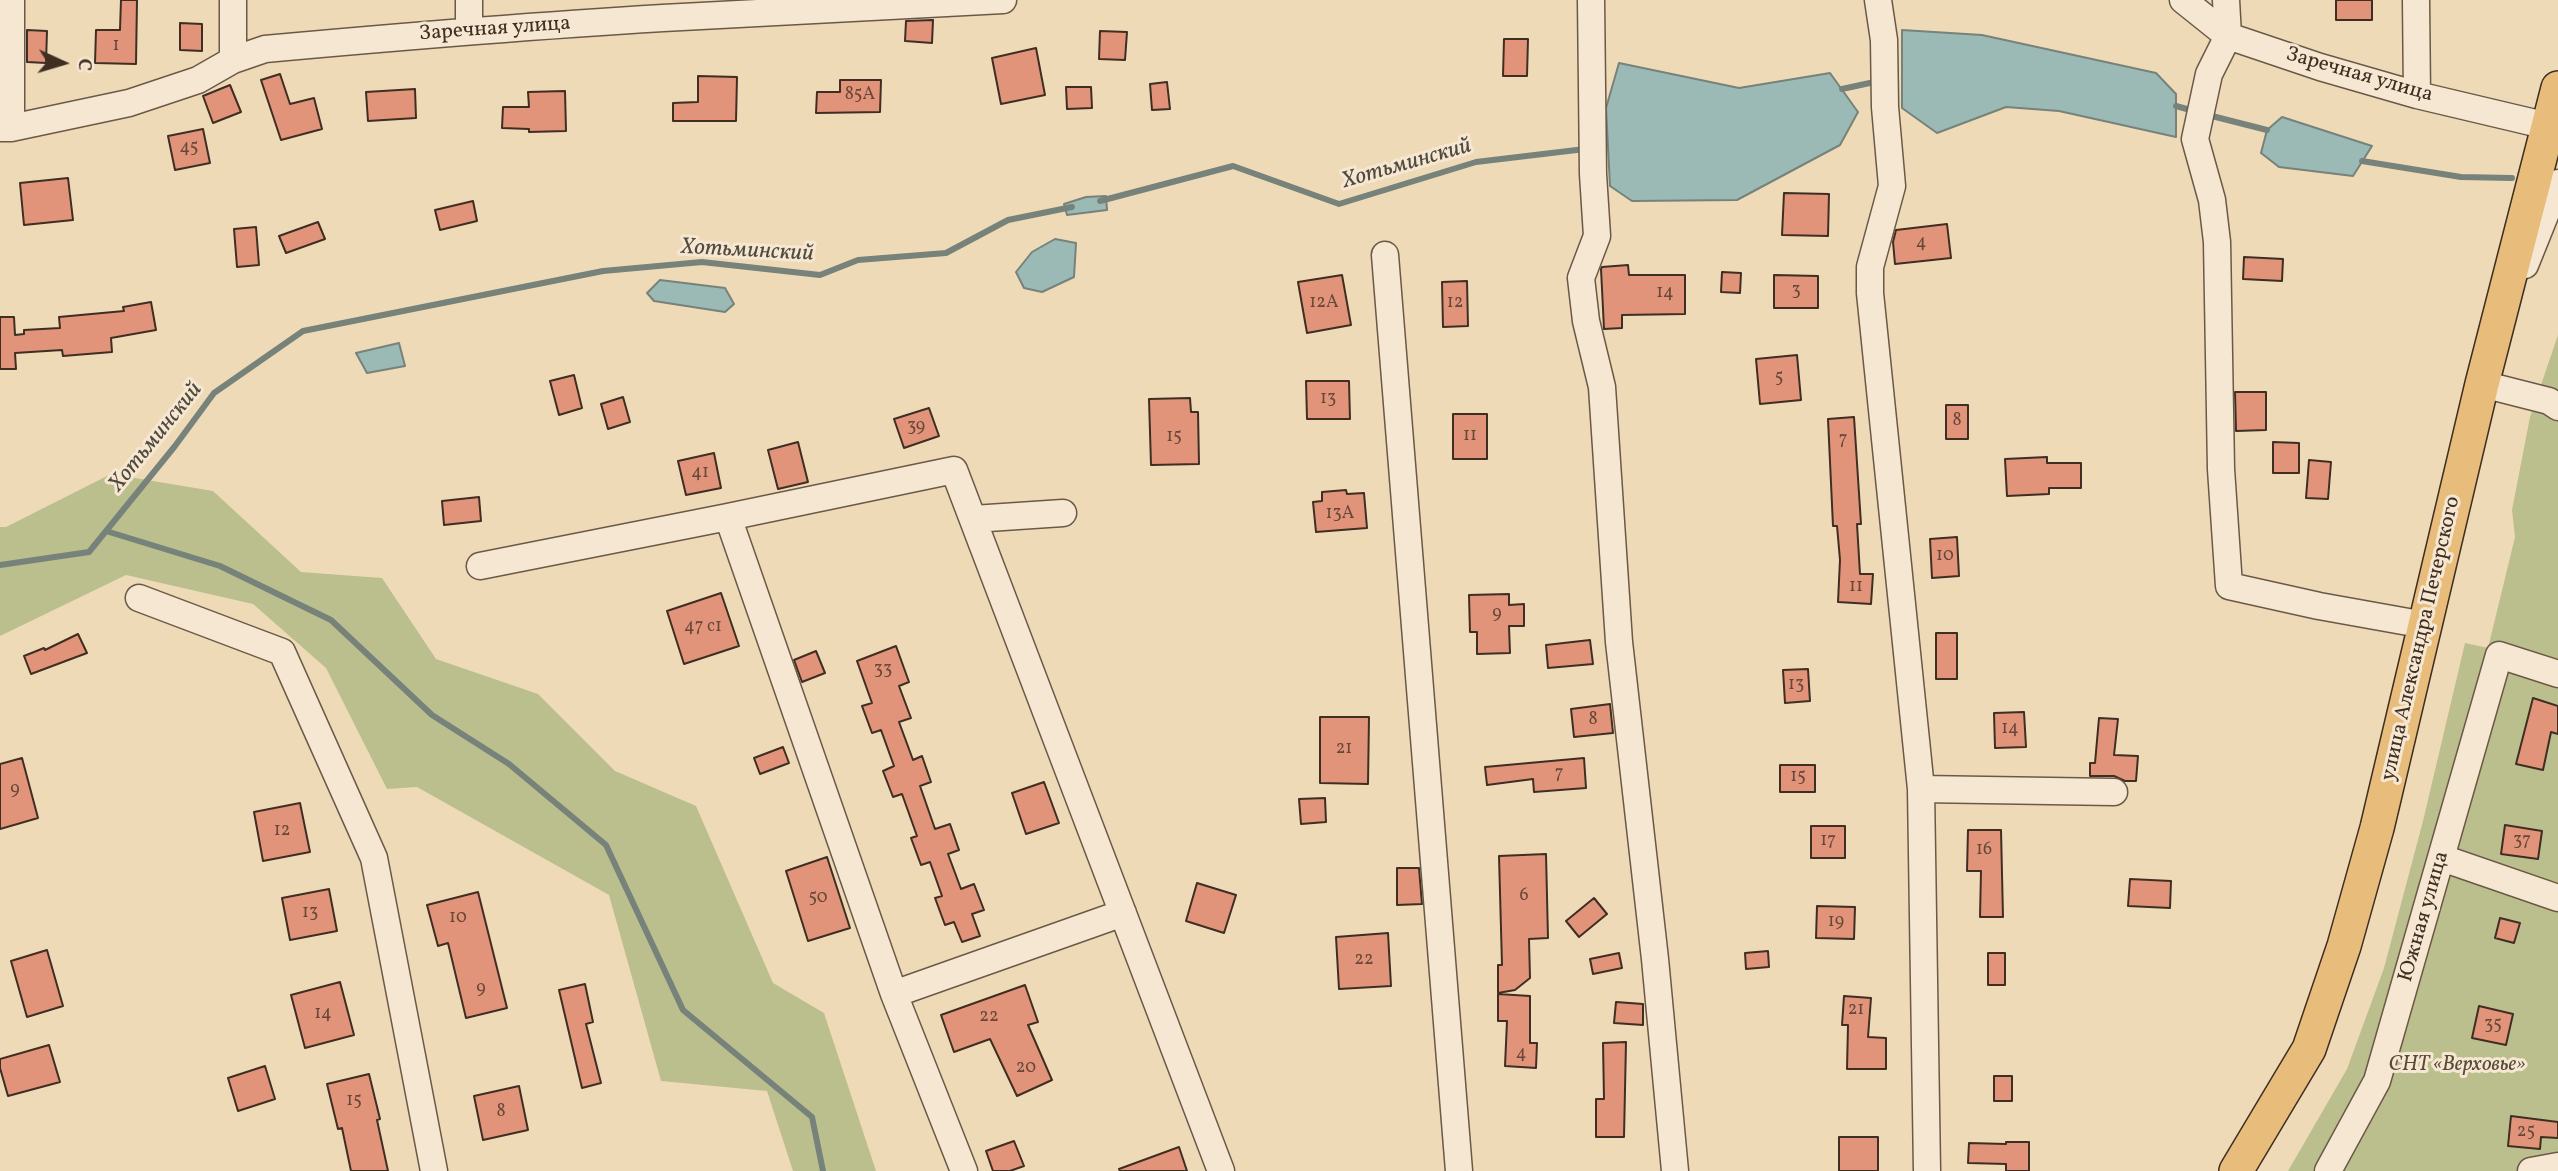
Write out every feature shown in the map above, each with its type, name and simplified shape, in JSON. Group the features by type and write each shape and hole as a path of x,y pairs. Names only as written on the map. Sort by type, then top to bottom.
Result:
{"main road":[{"name":"улица Александра Печерского","path":"2236,1171 2309,1049 2344,946 2377,828 2482,384 2558,88"}],"street":[{"path":"6,128 10,0"},
{"path":"233,0 233,60"},
{"path":"469,31 470,0"},
{"name":"Заречная улица","path":"6,128 129,103 198,80 233,60 265,49 469,31 665,9 1003,0"},
{"path":"1591,0 1593,174 1597,236 1581,278 1586,320 1602,387 1619,642 1655,959 1675,1171"},
{"path":"1878,0 1884,40 1885,107 1892,186 1870,267 1870,293 1922,789 1927,1171"},
{"name":"Заречная улица","path":"2183,0 2228,36 2417,95 2548,126"},
{"path":"2226,0 2228,36 2208,74 2195,139 2212,200 2217,242 2221,469 2229,586 2425,625"},
{"path":"2416,0 2417,95"},
{"path":"2495,338 2556,194"},
{"path":"1385,255 1459,1171"},
{"path":"2482,384 2554,404"},
{"path":"480,566 954,470 1222,1171"},
{"path":"973,519 1063,513"},
{"path":"728,517 894,994 964,1171"},
{"path":"139,598 282,652 374,858 434,1171"},
{"name":"Южная улица","path":"2328,1171 2377,1081 2499,655 2558,674"},
{"path":"1922,789 2114,792"},
{"path":"2442,858 2558,898"},
{"path":"894,994 1123,913"},
{"path":"2531,1171 2558,1166"}],"green space":[{"name":"СНТ «Верховье»","path":"2558,335 2558,1171 2288,1171 2347,1069 2384,968 2423,821 2465,643 2488,648 2515,537 2512,510 2530,417"},
{"path":"111,474 213,491 301,572 382,578 436,659 538,694 615,771 696,806 773,983 824,1013 876,1171 793,1171 767,1091 661,1081 609,895 417,787 387,789 326,668 253,604 126,575 0,636 0,527 6,527"}],"water":[{"path":"1902,30 1982,35 2156,73 2176,94 2176,137 2059,111 2006,107 1937,133 1902,108"},
{"path":"1619,63 1739,88 1830,73 1858,112 1840,145 1737,200 1632,201 1610,186 1606,108"},
{"path":"2282,117 2372,146 2353,176 2279,167 2261,153 2267,130"},
{"path":"1106,196 1107,210 1067,215 1064,204 1086,197"},
{"path":"1055,239 1076,243 1074,277 1042,292 1024,288 1016,272 1032,252"},
{"path":"660,280 725,288 734,304 725,312 654,301 647,293"},
{"path":"399,343 405,366 367,373 356,353"}],"building":[{"path":"121,0 137,0 136,64 95,63 96,30 120,30"},
{"path":"2336,0 2372,0 2372,20 2336,20"},
{"path":"933,20 932,43 905,41 906,21"},
{"path":"180,23 202,24 202,51 180,50"},
{"path":"27,30 47,31 46,63 27,62"},
{"path":"1100,31 1127,32 1125,60 1099,59"},
{"path":"1504,39 1528,39 1527,76 1503,76"},
{"path":"1036,48 1045,95 1001,104 992,58"},
{"path":"280,74 290,104 314,98 322,129 281,140 261,80"},
{"path":"698,76 737,77 736,121 673,121 673,103 698,102"},
{"path":"840,80 881,80 880,112 816,113 817,92 840,92"},
{"path":"1167,82 1170,109 1152,110 1150,84"},
{"path":"230,85 241,112 213,123 203,96"},
{"path":"1066,87 1091,87 1092,108 1067,109"},
{"path":"415,89 416,118 368,121 366,92"},
{"path":"565,91 566,131 529,132 529,129 502,128 503,107 529,107 528,92"},
{"path":"203,129 210,163 175,170 168,136"},
{"path":"68,178 73,220 24,225 20,183"},
{"path":"1784,193 1829,194 1828,236 1782,235"},
{"path":"473,201 477,221 440,230 435,210"},
{"path":"318,222 325,239 286,253 279,236"},
{"path":"1947,224 1951,258 1895,264 1893,242 1896,230"},
{"path":"256,227 259,265 237,267 234,229"},
{"path":"2244,257 2283,259 2282,281 2243,279"},
{"path":"1628,265 1629,275 1685,275 1685,314 1622,315 1622,328 1604,329 1601,269"},
{"path":"1722,272 1741,273 1740,293 1721,292"},
{"path":"1342,275 1351,325 1307,333 1298,282"},
{"path":"1774,275 1818,276 1818,308 1774,308"},
{"path":"1467,281 1468,326 1443,327 1442,282"},
{"path":"151,302 156,330 111,338 112,352 63,356 62,350 15,353 16,369 0,369 0,317 14,317 15,335 24,334 24,330 60,328 59,317 124,311 123,307"},
{"path":"1797,355 1801,400 1760,404 1756,359"},
{"path":"574,375 582,408 559,415 550,381"},
{"path":"1306,381 1349,381 1350,419 1307,419"},
{"path":"2235,392 2266,392 2266,430 2236,431"},
{"path":"623,397 630,422 608,429 601,404"},
{"path":"1190,398 1191,412 1198,412 1199,464 1151,465 1149,399"},
{"path":"1946,405 1968,405 1968,439 1946,439"},
{"path":"929,408 939,436 904,448 894,419"},
{"path":"1453,414 1487,414 1487,459 1453,459"},
{"path":"1854,417 1861,524 1857,524 1860,574 1873,574 1871,604 1838,602 1840,560 1837,526 1833,526 1828,419"},
{"path":"798,442 808,482 778,489 768,450"},
{"path":"2273,442 2299,443 2299,473 2273,473"},
{"path":"714,453 721,488 686,495 678,461"},
{"path":"2047,457 2047,463 2081,463 2081,488 2049,488 2049,494 2007,496 2005,459"},
{"path":"2309,460 2331,462 2328,499 2306,498"},
{"path":"1346,490 1347,494 1364,493 1367,528 1316,532 1313,502 1322,501 1322,492"},
{"path":"479,497 481,521 444,525 442,501"},
{"path":"1957,537 1959,576 1932,578 1930,539"},
{"path":"721,593 739,646 684,664 667,611"},
{"path":"1509,594 1509,605 1524,604 1524,626 1509,626 1510,653 1477,654 1477,632 1470,632 1469,595"},
{"path":"1936,633 1957,633 1957,679 1936,679"},
{"path":"78,634 87,653 31,674 24,656 44,648 45,650"},
{"path":"1590,640 1593,664 1548,668 1546,645"},
{"path":"896,646 909,682 899,686 911,718 899,722 913,760 922,756 931,782 920,786 935,829 950,824 959,850 948,854 961,889 974,884 984,910 972,914 980,936 962,942 954,922 945,925 935,898 942,896 930,862 921,865 911,838 917,836 902,794 893,797 883,771 894,766 881,730 872,733 862,706 872,703 857,661"},
{"path":"816,651 825,673 802,682 794,660"},
{"path":"1808,669 1810,701 1785,703 1783,670"},
{"path":"2533,698 2558,706 2558,734 2551,732 2543,770 2516,764"},
{"path":"1610,704 1613,733 1574,737 1571,709"},
{"path":"2024,712 2026,747 1995,748 1994,713"},
{"path":"1320,717 1369,717 1368,784 1320,783"},
{"path":"2099,718 2118,719 2114,755 2138,756 2136,781 2125,781 2114,776 2090,776 2090,763 2095,763"},
{"path":"783,747 789,763 760,774 754,758"},
{"path":"22,758 38,818 0,829 0,764"},
{"path":"1584,758 1586,788 1534,792 1533,779 1487,785 1485,767"},
{"path":"1780,765 1815,765 1815,792 1780,792"},
{"path":"1044,782 1059,823 1026,834 1012,793"},
{"path":"1325,798 1326,822 1301,824 1299,799"},
{"path":"300,803 310,852 263,861 254,812"},
{"path":"2505,825 2542,831 2538,859 2501,854"},
{"path":"1811,826 1845,826 1845,858 1811,858"},
{"path":"1968,830 2001,830 2003,917 1980,917 1981,871 1967,871"},
{"path":"1546,854 1548,938 1529,939 1530,978 1515,990 1498,993 1498,965 1502,965 1499,856"},
{"path":"827,857 850,928 808,941 786,871"},
{"path":"1397,868 1419,868 1422,904 1397,905"},
{"path":"2130,879 2171,881 2170,908 2128,906"},
{"path":"1197,883 1236,895 1224,933 1186,921"},
{"path":"329,889 337,931 290,940 282,898"},
{"path":"478,892 507,1008 466,1018 448,943 438,946 427,905"},
{"path":"1594,898 1607,914 1579,937 1566,921"},
{"path":"1817,906 1855,907 1854,939 1816,938"},
{"path":"2500,918 2520,923 2514,943 2495,938"},
{"path":"1388,933 1391,986 1339,989 1336,937"},
{"path":"47,950 63,1006 27,1017 11,961"},
{"path":"1768,951 1769,967 1746,969 1745,953"},
{"path":"1619,953 1622,968 1593,974 1590,959"},
{"path":"1988,953 2005,953 2005,985 1988,985"},
{"path":"340,982 354,1035 305,1048 291,995"},
{"path":"585,984 593,1022 586,1024 601,1083 582,1088 559,990"},
{"path":"1025,985 1038,1022 1028,1025 1052,1080 1017,1096 990,1039 954,1052 941,1015"},
{"path":"1498,994 1530,996 1530,1043 1537,1043 1536,1068 1505,1066 1507,1021 1498,1021"},
{"path":"1844,996 1871,998 1868,1037 1886,1038 1886,1069 1847,1069 1848,1025 1842,1025"},
{"path":"1616,1002 1643,1004 1643,1025 1614,1023"},
{"path":"2479,1006 2513,1014 2506,1045 2472,1038"},
{"path":"1626,1042 1624,1137 1596,1137 1596,1099 1604,1099 1603,1043"},
{"path":"49,1045 60,1082 8,1096 0,1059"},
{"path":"265,1066 275,1099 238,1111 228,1078"},
{"path":"369,1074 380,1119 377,1120 388,1171 351,1171 342,1128 338,1129 327,1084"},
{"path":"1994,1076 2012,1076 2012,1101 1994,1101"},
{"path":"519,1086 528,1130 483,1140 474,1096"},
{"path":"2511,1116 2558,1122 2558,1138 2541,1137 2540,1149 2508,1146"},
{"path":"1839,1137 1878,1137 1878,1171 1839,1171"},
{"path":"1014,1141 1024,1166 1010,1171 993,1171 986,1151"},
{"path":"2029,1142 2029,1171 2006,1171 2006,1164 1968,1163 1969,1143"},
{"path":"1179,1147 1187,1171 1119,1169"}],"waterway":[{"name":"Хотьминский","path":"1842,89 1879,81"},
{"name":"Хотьминский","path":"2176,106 2194,111"},
{"name":"Хотьминский","path":"2208,115 2267,130"},
{"name":"Хотьминский","path":"1100,201 1233,166 1339,204 1476,162 1585,149"},
{"path":"2362,161 2461,177 2512,178"},
{"name":"Хотьминский","path":"0,565 89,552 214,393 303,331 603,271 702,262 820,275 858,260 946,253 1008,220 1072,207"},
{"path":"106,531 220,566 331,620 432,715 509,764 606,845 683,1010 812,1117 823,1171"}]}
